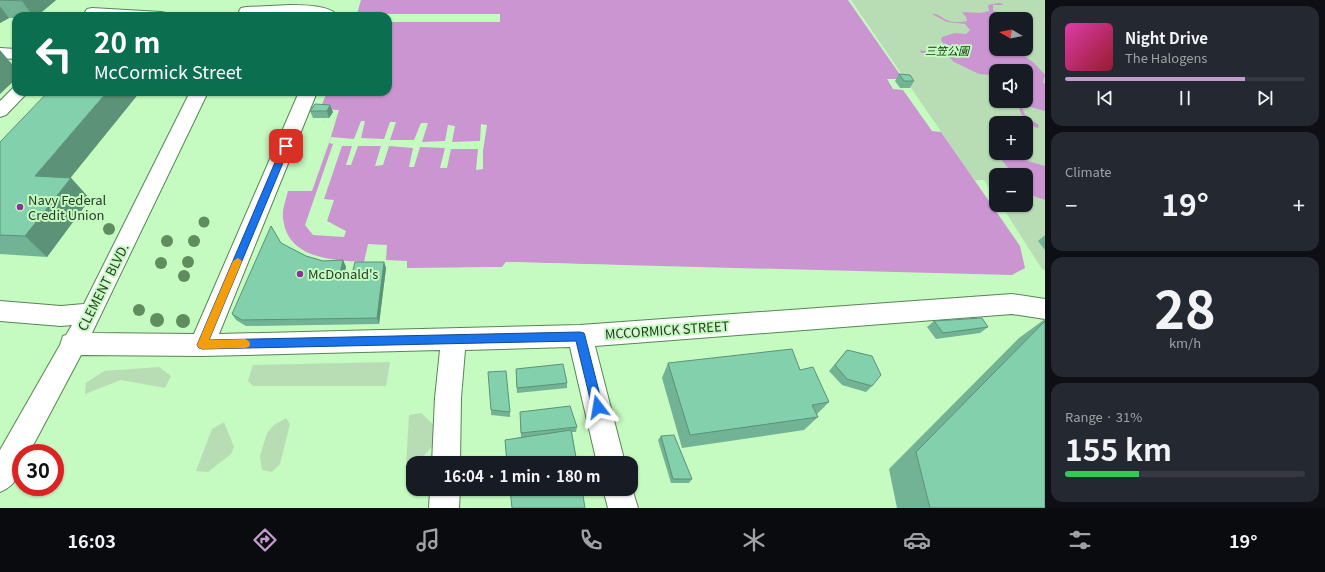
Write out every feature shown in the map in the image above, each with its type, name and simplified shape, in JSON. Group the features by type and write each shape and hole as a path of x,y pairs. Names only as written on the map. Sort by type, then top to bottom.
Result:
{"street":[{"path":"247,9 312,10 325,12"},
{"path":"0,53 12,54"},
{"path":"0,111 15,96"},
{"name":"CLEMENT BLVD.","path":"0,478 72,344 91,313 197,96"},
{"path":"202,345 306,96"},
{"name":"MCCORMICK STREET","path":"72,344 202,345 580,336 1012,304 1045,309"},
{"path":"0,311 61,316 91,313"},
{"path":"580,336 609,456"},
{"path":"446,456 448,398 453,340"},
{"path":"444,508 445,496"},
{"path":"619,496 622,508"}],"green space":[{"name":"三笠公園","path":"851,0 1045,0 1045,270 1042,269 1005,212 1033,212 1033,168 989,168 989,188 984,180 974,180"},
{"path":"390,362 386,386 253,386 248,381 253,365"},
{"path":"159,367 171,376 165,388 121,380 85,394 86,383 104,371"},
{"path":"421,413 434,425 433,446 424,456 407,456 409,415"},
{"path":"286,418 290,424 280,464 272,472 262,470 260,456 267,433 274,425"},
{"path":"224,422 234,447 231,454 208,472 196,471 212,429"}],"shaded area":[{"path":"361,0 848,0 903,79 887,79 893,89 903,90 932,131 941,132 989,201 989,212 996,212 1020,246 1025,268 1012,275 506,262 502,267 407,268 407,261 386,260 387,245 368,244 364,262 338,260 313,255 293,242 286,232 283,212 288,191 312,191 339,110 320,109 325,96 392,96 392,22 500,22 500,14 392,14 392,12 358,12"},
{"path":"998,3 1003,4 993,5 993,11 997,12 989,12 989,56 1024,56 1034,63 1045,75 1043,82 1045,84 1045,111 1033,108 1033,64 989,64 989,75 979,74 954,62 948,56 922,53 919,51 942,53 949,51 941,40 942,37 955,33 966,34 970,30 965,24 947,22 932,14 936,14 952,22 967,21 962,12 980,13 989,11 988,5"},
{"path":"1019,108 1023,108 1027,116 1023,116"},
{"path":"1033,121 1039,125 1038,128 1033,126"},
{"path":"1002,160 1024,160 1045,166 1045,200 1033,196 1033,168 1008,168"}],"pier":[{"path":"361,121 365,121 361,138 384,139 390,122 396,122 390,140 414,140 421,123 428,123 422,142 445,141 448,125 455,126 452,142 480,141 481,124 487,125 483,151 483,169 476,170 478,149 451,149 447,168 440,168 445,148 420,147 414,167 409,167 413,148 389,146 383,165 375,166 381,146 358,146 351,165 346,165 352,146 342,146 324,199 334,200 327,221 346,231 344,237 313,235 305,225 333,144 329,143 331,137 354,139"},
{"path":"506,262 616,265 617,267 507,264 502,269 456,270 456,268 502,267"}],"building":[{"path":"0,0 23,0 22,1"},
{"path":"899,74 910,75 914,81 904,81"},
{"path":"44,96 104,96 35,176 71,178 25,236 0,235 0,142"},
{"path":"315,104 330,105 327,111 310,111"},
{"name":"McDonald's","path":"271,226 281,243 306,256 323,261 343,260 340,273 352,274 355,262 384,262 377,318 242,320 232,314"},
{"path":"982,318 988,327 943,333 934,321"},
{"path":"1045,321 1045,508 930,508 916,452"},
{"path":"792,349 800,370 813,367 829,402 812,405 818,417 690,435 668,363"},
{"path":"847,350 872,356 881,375 872,386 847,379 835,365"},
{"path":"563,364 567,383 517,388 516,369"},
{"path":"506,371 510,412 491,410 488,372"},
{"path":"570,406 577,427 521,433 520,412"},
{"path":"571,430 576,456 506,456 505,440"},
{"path":"674,435 692,479 673,479 661,436"},
{"path":"511,496 583,496 585,508 512,508"}],"slow traffic":[{"path":"238,261 202,345 245,344"}],"place":[{"name":"Navy Federal Credit Union","path":"20,207"},
{"name":"McDonald's","path":"300,274"}],"route":[{"path":"286,146 202,345 580,336 598,407"}]}
